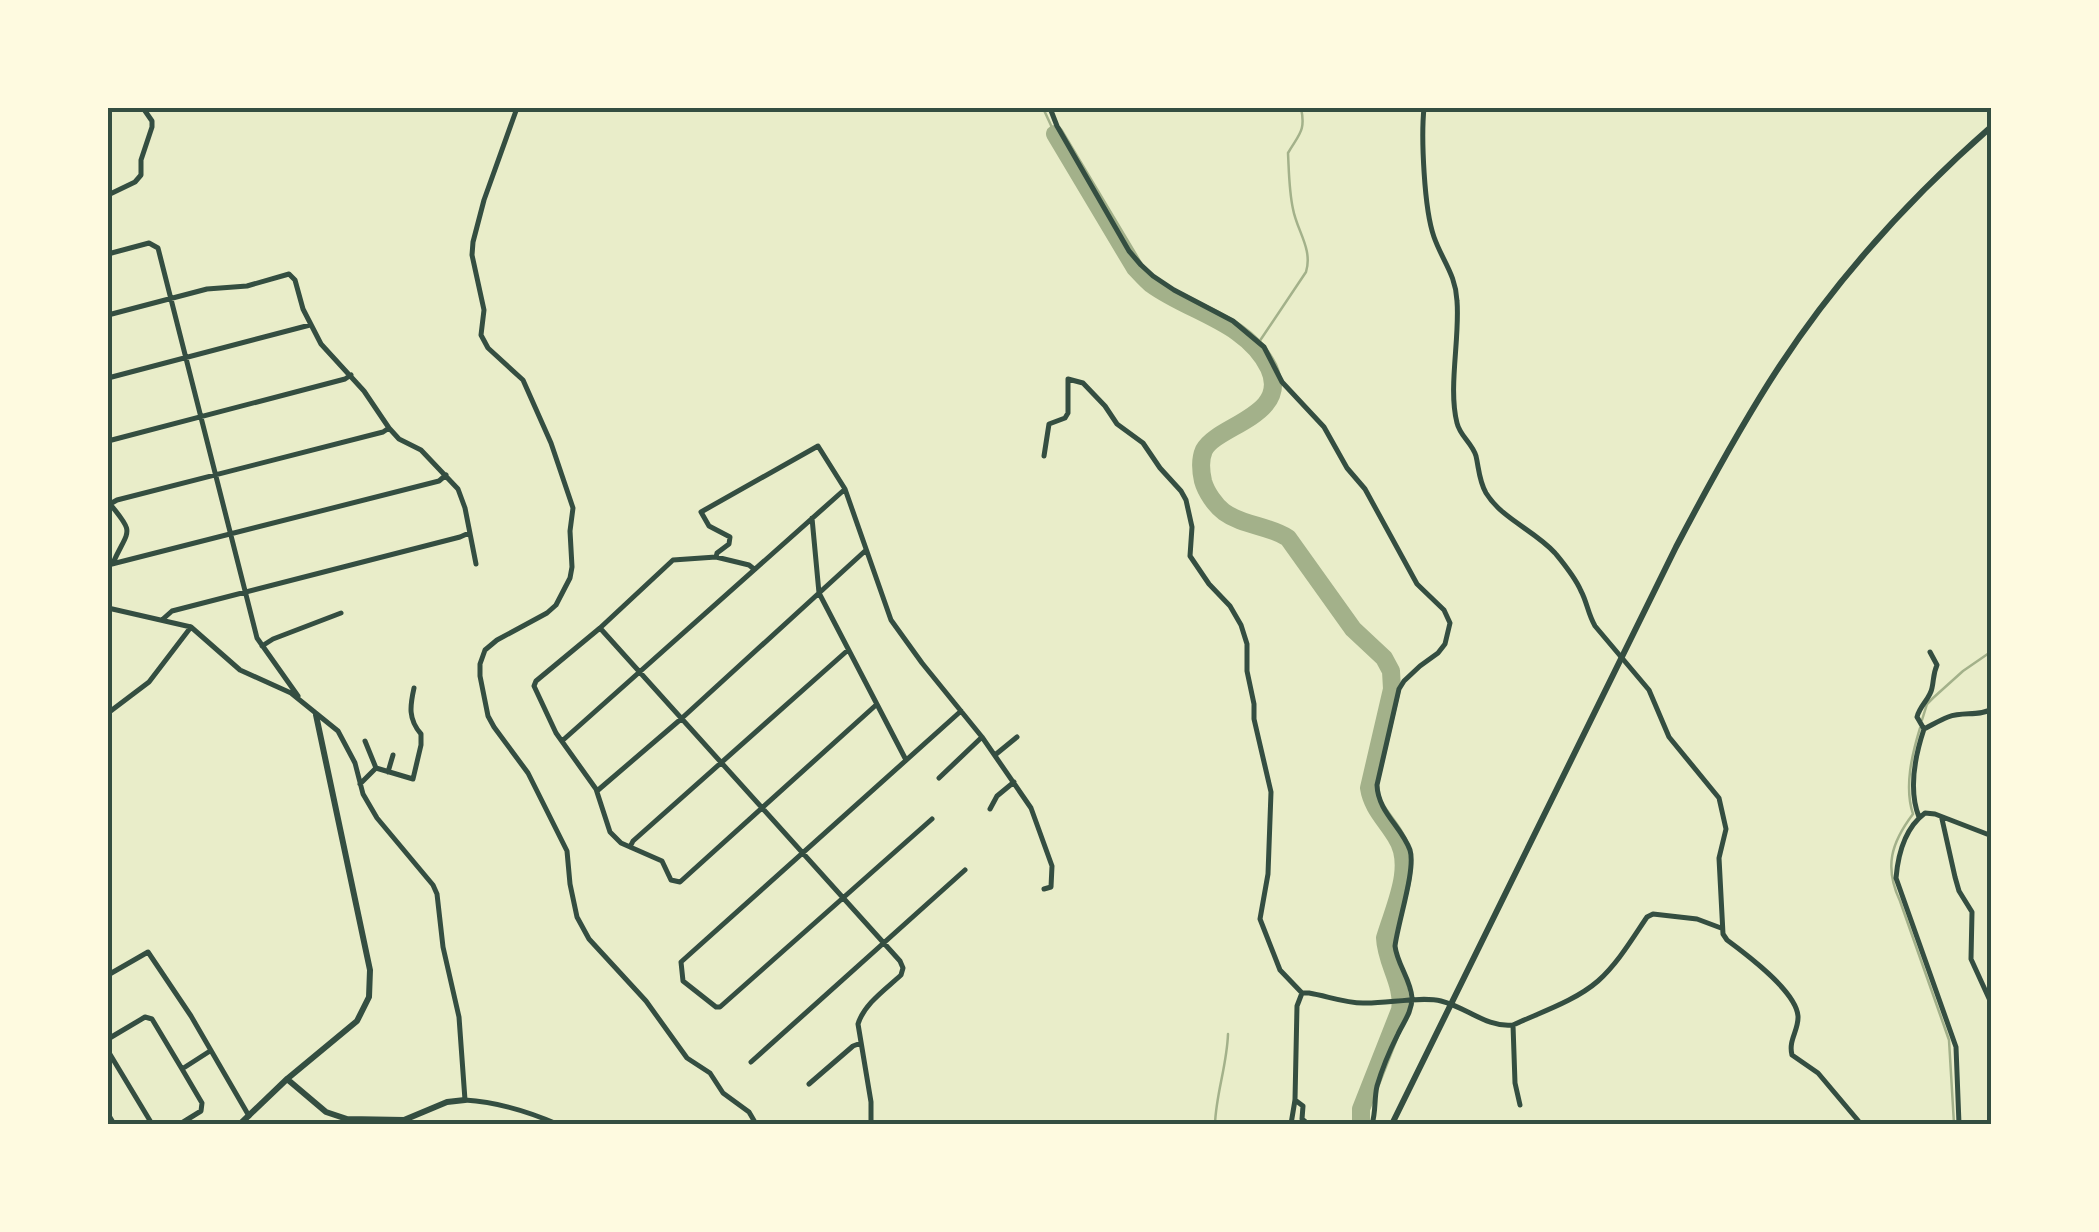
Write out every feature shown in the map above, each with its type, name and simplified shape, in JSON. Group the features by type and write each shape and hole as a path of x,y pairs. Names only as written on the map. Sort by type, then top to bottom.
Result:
{"main road":[{"path":"1392,1124 1676,547 1758,398 1821,308 1873,244 1936,177 1992,126"},
{"path":"240,1124 357,1020 371,988 316,715"},
{"path":"287,1079 326,1112 348,1118 404,1120 447,1102 464,1100"}],"street":[{"path":"108,195 140,176 152,128 152,121 142,108"},
{"path":"517,108 484,200 472,254 484,310 482,335 488,348 523,380 551,443 573,508 572,567 556,604 485,650 480,676 488,716 528,773 567,851 577,917 588,939 646,1002 686,1058 710,1073 723,1093 749,1112 756,1124"},
{"path":"1050,108 1130,251 1153,276 1233,321 1264,347 1282,382 1324,428 1364,489 1417,584 1444,610 1450,623 1446,644 1399,689 1378,785 1378,798 1409,846 1412,861 1395,946 1396,958 1412,994 1408,1015 1376,1088 1372,1124"},
{"path":"1424,108 1427,195 1433,235 1453,274 1458,301 1457,423 1472,445 1479,476 1487,494 1504,514 1553,551 1582,592 1595,626 1654,699 1668,737 1718,798 1724,815 1725,842 1720,858 1721,928 1727,940 1762,966 1794,1004 1798,1019 1791,1041 1792,1055 1818,1074 1861,1124"},
{"path":"108,254 149,243 158,248 257,638 299,698 338,731 377,818 437,894 443,947 459,1018 464,1100 517,1108 558,1124"},
{"path":"108,315 290,274 321,344 351,375 389,428 408,445 421,450 458,489 476,564"},
{"path":"108,378 310,325"},
{"path":"108,441 351,375"},
{"path":"1044,456 1049,424 1068,412 1068,379 1078,380 1117,424 1143,443 1186,500 1192,527 1190,556 1230,606 1247,644 1254,719 1271,792 1268,874 1260,919 1280,970 1302,993"},
{"path":"110,564 128,532 126,523 109,503 389,428"},
{"path":"716,557 729,544 730,537 709,526 700,512 818,446 845,489 891,620 982,737 1031,808 1052,866 1051,887 1044,890"},
{"path":"110,564 439,482 446,474"},
{"path":"562,741 845,489"},
{"path":"812,518 819,593 906,760"},
{"path":"163,619 172,612 469,533"},
{"path":"597,791 865,550"},
{"path":"754,569 716,557 673,560 536,681 534,686 562,741 597,791 610,832 621,843 662,861 670,880 680,882 876,705"},
{"path":"108,608 191,628 240,670 299,698"},
{"path":"262,646 341,613"},
{"path":"108,713 149,682 191,628"},
{"path":"600,628 900,961 901,975 860,1017 871,1124"},
{"path":"630,847 848,650"},
{"path":"1924,729 1917,717 1932,691 1937,665 1930,652"},
{"path":"376,768 412,779 421,745 421,734 410,714 414,688"},
{"path":"1919,817 1914,797 1914,762 1924,729 1946,718 1983,714 1992,709"},
{"path":"932,819 720,1007 683,981 681,962 961,711"},
{"path":"939,778 982,737"},
{"path":"995,755 1017,737"},
{"path":"366,741 376,768"},
{"path":"388,772 392,755"},
{"path":"360,784 376,768"},
{"path":"990,809 997,796 1014,782"},
{"path":"1959,1124 1956,1047 1896,878 1897,858 1925,812 1992,836"},
{"path":"1942,818 1954,877 1972,912 1971,959 1992,1005"},
{"path":"752,1062 965,870"},
{"path":"1302,993 1359,1003 1432,999 1494,1024 1513,1025 1595,984 1653,914 1696,919 1721,928"},
{"path":"108,972 148,952 191,1016 249,1116"},
{"path":"1292,1124 1302,993"},
{"path":"108,1039 145,1018 152,1019 202,1103 201,1111 180,1124"},
{"path":"1513,1025 1515,1083 1520,1105"},
{"path":"809,1084 861,1043"},
{"path":"182,1068 210,1050"},
{"path":"108,1051 152,1124"},
{"path":"1294,1100 1303,1106 1302,1118 1308,1124"},
{"path":"108,1114 114,1124"}],"waterway":[{"path":"1043,108 1055,134"},
{"path":"1255,348 1308,264 1292,202 1288,153 1302,127 1301,108"},
{"path":"1055,134 1135,268 1166,294 1247,339 1269,368 1273,384 1270,398 1250,418 1211,441 1204,450 1202,474 1209,494 1231,517 1288,538 1353,629 1384,658 1391,671 1392,689 1369,788 1376,808 1396,837 1404,861 1401,887 1385,938 1401,1001 1361,1109 1361,1124"},
{"path":"1922,720 1933,698 1992,651"},
{"path":"1920,728 1909,782 1913,814 1899,835 1891,866 1895,889 1949,1040 1954,1124"},
{"path":"1215,1124 1228,1034"}]}
